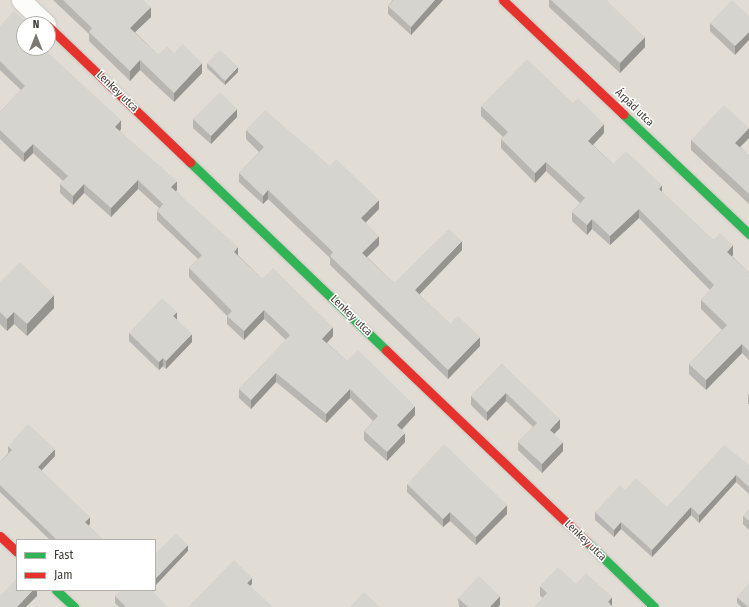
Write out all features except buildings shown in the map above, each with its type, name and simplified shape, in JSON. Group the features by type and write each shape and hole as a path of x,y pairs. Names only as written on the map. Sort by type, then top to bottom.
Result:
{"street":[{"name":"Lenkey utca","path":"21,0 38,16"},
{"name":"Árpád utca","path":"503,0 749,234"},
{"name":"Lenkey utca","path":"56,34 654,607"},
{"path":"0,536 16,551"},
{"path":"57,591 74,607"}],"shaded area":[{"path":"0,0 749,0 749,607 0,607"}],"traffic: fast":[{"path":"623,114 749,234"},
{"path":"190,162 386,350"},
{"path":"587,542 654,607"},
{"path":"57,591 74,607"}],"traffic: jam":[{"path":"503,0 623,114"},
{"path":"56,34 190,162"},
{"path":"386,350 587,542"},
{"path":"0,536 16,551"}]}
